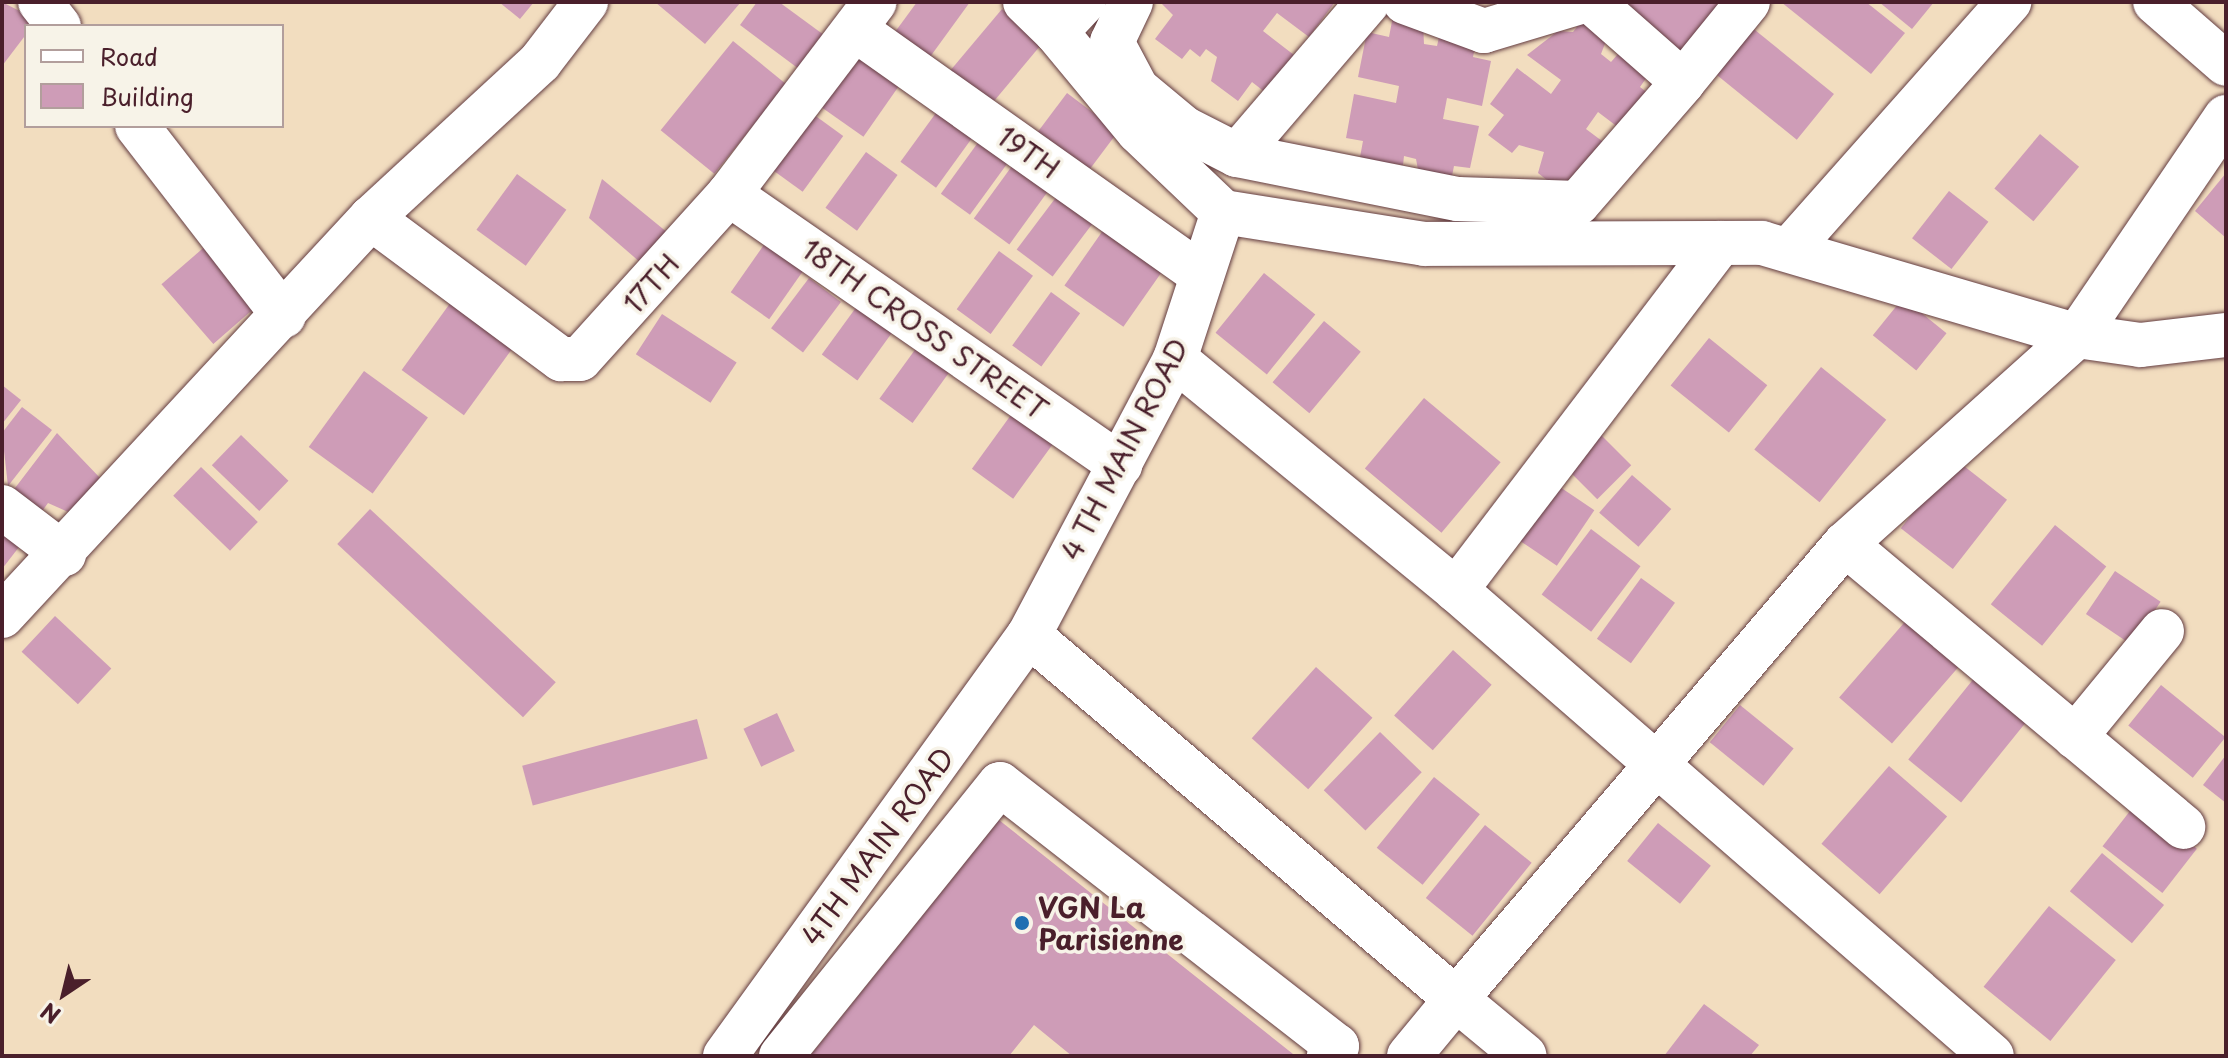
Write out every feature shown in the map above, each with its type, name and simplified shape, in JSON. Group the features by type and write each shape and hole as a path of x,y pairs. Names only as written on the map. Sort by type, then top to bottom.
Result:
{"street":[{"path":"40,2 57,24"},
{"path":"2,616 64,554 371,218 540,62 586,2"},
{"path":"1025,2 1070,17 1138,131 1223,212 1424,244 1720,243 1789,250 2077,336 2140,345 2226,335"},
{"path":"1131,2 1112,42 1137,89 1184,128 1237,155 1458,199 1578,203 1748,2"},
{"path":"1237,155 1368,2"},
{"path":"1405,2 1484,31 1580,2"},
{"path":"1592,2 1683,82"},
{"path":"1789,250 2009,2"},
{"path":"2155,2 2226,64"},
{"name":"17TH","path":"371,218 561,359 580,359 729,194 865,16"},
{"name":"19TH","path":"865,16 1202,275"},
{"path":"1409,1056 1845,544 2077,336 2226,117"},
{"path":"139,128 284,316"},
{"name":"18TH CROSS STREET","path":"729,194 1120,465"},
{"name":"4 TH MAIN ROAD","path":"1029,635 1175,359 1223,212"},
{"path":"1456,590 1720,243"},
{"path":"1175,359 1456,590 1652,767 1992,1056"},
{"path":"2,507 64,554"},
{"path":"1845,544 2183,827"},
{"path":"2075,737 2162,631"},
{"path":"1029,635 1525,1056"},
{"name":"4TH MAIN ROAD","path":"725,1056 1029,635"},
{"path":"781,1056 1000,784 1337,1046 1329,1056"}],"building":[{"path":"2,2 37,20 34,24 24,24 24,37 2,66"},
{"path":"499,2 534,2 520,19"},
{"path":"655,2 741,2 705,44"},
{"path":"757,2 779,2 824,35 799,69 740,25"},
{"path":"917,2 970,2 930,57 895,32"},
{"path":"1160,2 1335,2 1309,37 1277,13 1263,31 1294,55 1266,93 1252,82 1238,101 1211,81 1217,57 1206,49 1200,57 1190,49 1182,59 1155,39 1173,15"},
{"path":"1623,2 1722,2 1679,57"},
{"path":"1781,2 1866,2 1905,33 1871,74"},
{"path":"1879,2 1934,2 1912,29"},
{"path":"1002,9 1043,43 990,106 949,72"},
{"path":"1586,15 1609,33 1601,54 1611,62 1618,54 1654,67 1640,87 1654,98 1627,134 1598,112 1586,129 1614,150 1562,192 1538,173 1544,152 1519,145 1512,153 1488,135 1504,115 1490,104 1517,68 1551,94 1561,80 1527,55 1558,31 1573,32"},
{"path":"1393,16 1423,22 1424,44 1437,46 1439,37 1478,33 1473,57 1491,61 1482,106 1447,98 1443,119 1479,126 1470,168 1454,166 1450,186 1420,180 1416,159 1404,156 1403,165 1390,163 1388,174 1358,168 1363,141 1346,138 1354,94 1396,103 1399,86 1358,77 1367,32 1389,37"},
{"path":"1750,26 1834,94 1797,140 1713,72"},
{"path":"733,41 787,84 714,174 661,130"},
{"path":"860,44 906,76 863,137 818,105"},
{"path":"1067,93 1118,132 1082,179 1031,141"},
{"path":"941,106 977,132 936,188 900,162"},
{"path":"806,109 843,136 803,192 765,165"},
{"path":"2040,134 2079,167 2033,221 1994,188"},
{"path":"982,137 1011,158 970,215 941,194"},
{"path":"866,152 898,175 857,231 825,208"},
{"path":"1012,166 1048,192 1009,244 974,219"},
{"path":"2226,173 2226,238 2195,211"},
{"path":"517,174 566,210 526,266 476,230"},
{"path":"602,179 668,233 641,263 589,218"},
{"path":"1949,191 1988,222 1951,269 1912,238"},
{"path":"1060,192 1096,219 1053,277 1017,250"},
{"path":"1104,229 1163,270 1123,327 1064,286"},
{"path":"768,239 807,266 769,319 731,292"},
{"path":"209,243 261,303 213,344 161,284"},
{"path":"999,251 1033,276 991,334 957,309"},
{"path":"1264,273 1315,315 1267,374 1216,333"},
{"path":"809,278 841,302 803,352 771,328"},
{"path":"1051,292 1080,313 1041,367 1012,345"},
{"path":"1903,298 1947,333 1916,371 1873,335"},
{"path":"451,302 513,347 464,415 402,370"},
{"path":"860,302 896,328 857,380 822,355"},
{"path":"662,314 737,362 710,403 636,354"},
{"path":"1324,321 1361,352 1309,413 1273,382"},
{"path":"1709,338 1767,385 1729,433 1671,385"},
{"path":"917,347 950,371 913,423 879,399"},
{"path":"1821,367 1886,420 1820,502 1754,449"},
{"path":"364,371 428,417 373,493 309,447"},
{"path":"2,385 21,400 2,424"},
{"path":"1424,398 1501,462 1441,533 1365,468"},
{"path":"22,407 52,430 8,486 2,433"},
{"path":"1016,408 1057,438 1013,499 972,469"},
{"path":"1598,432 1631,465 1597,499 1564,466"},
{"path":"57,433 102,480 75,515 48,503 40,514 12,492"},
{"path":"241,435 288,481 259,511 212,465"},
{"path":"1955,459 2007,500 1953,569 1901,528"},
{"path":"201,467 258,522 230,551 173,496"},
{"path":"1632,475 1671,509 1638,547 1599,513"},
{"path":"1557,485 1594,510 1557,566 1520,541"},
{"path":"370,509 556,682 523,717 337,544"},
{"path":"2,520 26,538 2,569"},
{"path":"2055,525 2106,567 2042,646 1991,604"},
{"path":"1591,529 1641,566 1591,632 1542,594"},
{"path":"2115,571 2161,602 2132,645 2086,614"},
{"path":"1641,578 1675,603 1631,663 1597,639"},
{"path":"55,616 111,669 78,704 22,652"},
{"path":"1910,616 1963,662 1892,743 1839,698"},
{"path":"1453,650 1492,685 1433,750 1394,715"},
{"path":"1316,667 1372,718 1308,789 1252,738"},
{"path":"1980,671 2033,714 1961,802 1908,760"},
{"path":"2161,685 2226,737 2193,778 2128,725"},
{"path":"1740,705 1794,748 1763,786 1710,742"},
{"path":"777,713 795,751 761,767 743,729"},
{"path":"697,719 708,759 533,805 522,766"},
{"path":"1380,732 1422,772 1365,831 1324,790"},
{"path":"2226,755 2226,803 2203,785"},
{"path":"1889,766 1947,817 1880,894 1821,844"},
{"path":"1434,777 1480,814 1423,885 1377,848"},
{"path":"2137,802 2197,849 2162,893 2103,846"},
{"name":"VGN La Parisienne","path":"999,820 1293,1054 1072,1056 1034,1025 1009,1056 810,1056"},
{"path":"1658,823 1711,866 1680,904 1627,861"},
{"path":"1485,825 1532,863 1472,936 1426,898"},
{"path":"2102,853 2164,905 2132,943 2070,891"},
{"path":"2049,906 2116,960 2050,1041 1984,987"},
{"path":"1704,1004 1759,1045 1750,1056 1664,1056"}],"place":[{"name":"VGN La Parisienne","path":"1022,923"}]}
